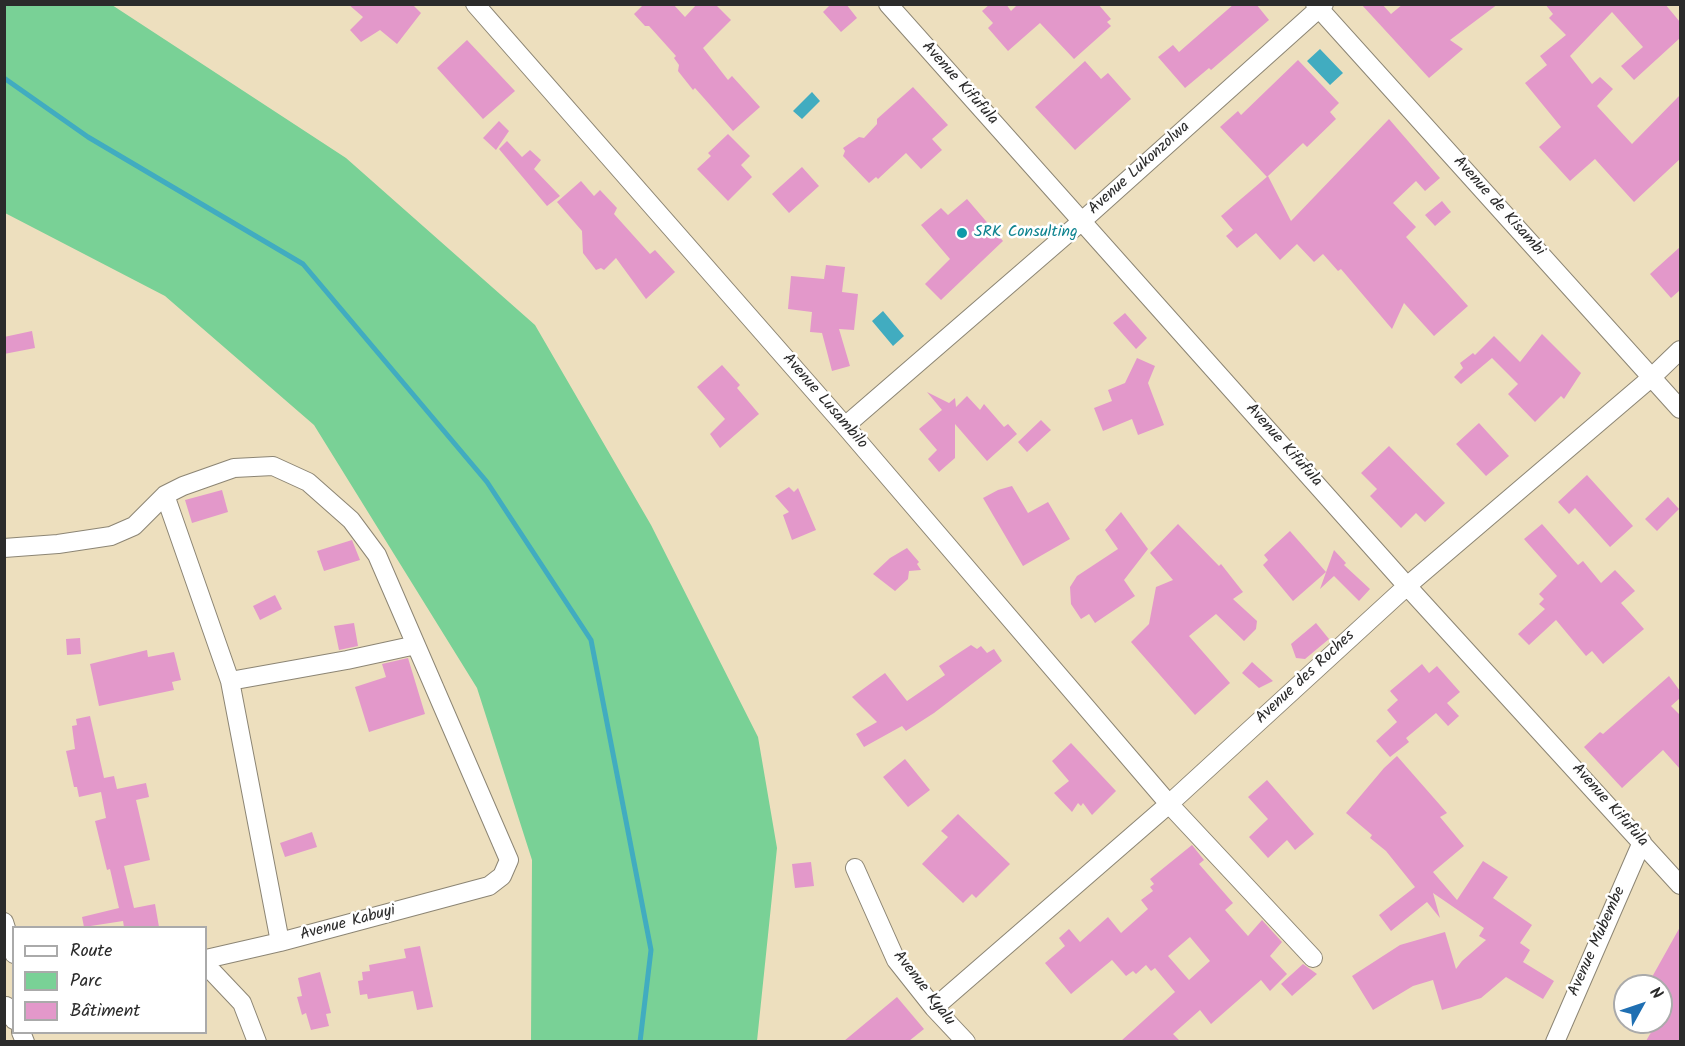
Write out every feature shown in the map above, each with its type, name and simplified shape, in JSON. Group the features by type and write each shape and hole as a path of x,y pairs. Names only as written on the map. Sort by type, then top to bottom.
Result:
{"street":[{"name":"Avenue Lusambilo","path":"475,4 845,426 1169,804 1313,958"},
{"name":"Avenue Kifufula","path":"888,4 1407,586 1680,885"},
{"name":"Avenue Lukonzolwa","path":"845,426 1082,221 1320,6"},
{"name":"Avenue de Kisambi","path":"1320,6 1680,409"},
{"name":"Avenue des Roches","path":"934,1008 1169,804 1407,586 1652,377 1680,350"},
{"path":"4,548 58,544 111,536 134,526 165,495 183,486 234,468 273,466 308,482 351,520 377,555 416,645 230,681"},
{"path":"165,495 230,681 279,942"},
{"name":"Avenue Kabuyi","path":"207,959 489,886 502,876 509,860 416,645"},
{"name":"Avenue Mubembe","path":"1555,1041 1642,842"},
{"name":"Avenue Kyalu","path":"855,868 896,960 934,1008 966,1041"},
{"path":"4,922 12,948"},
{"path":"207,966 242,1003 257,1041"}],"green space":[{"path":"4,5 112,5 346,158 535,325 651,525 758,737 777,848 757,1041 531,1041 532,860 477,688 314,425 165,296 5,213"}],"water":[{"path":"1320,49 1343,73 1330,85 1307,61"},
{"path":"812,92 820,101 802,119 793,111"},
{"path":"883,311 904,336 893,346 872,321"}],"building":[{"path":"348,4 412,4 421,13 397,44 380,30 361,42 350,30 363,17"},
{"path":"644,4 673,4 685,17 697,4 715,4 731,20 703,48 728,80 732,76 760,107 733,131 678,71 679,65 674,58 676,56 649,26 645,26 634,14"},
{"path":"831,4 846,4 857,18 841,32 823,12"},
{"path":"990,4 1006,4 1011,11 1018,4 1098,4 1111,19 1107,22 1111,26 1074,59 1040,23 1008,51 988,28 993,23 982,11"},
{"path":"1234,4 1256,4 1269,20 1211,70 1209,68 1185,88 1158,57 1173,45 1179,52"},
{"path":"1361,4 1382,4 1391,14 1403,4 1498,4 1450,40 1463,49 1429,78"},
{"path":"1545,4 1665,4 1680,22 1680,38 1634,80 1621,66 1643,47 1612,12 1570,56 1592,84 1600,77 1613,89 1597,106 1632,144 1680,95 1680,159 1634,202 1595,159 1570,181 1539,147 1561,127 1525,83 1547,65 1540,56 1566,35 1549,18 1553,14"},
{"path":"467,40 515,91 483,119 437,68"},
{"path":"1298,60 1339,103 1330,112 1336,119 1307,147 1303,143 1267,177 1220,127 1238,111 1241,115"},
{"path":"1085,61 1101,79 1108,73 1131,99 1075,150 1035,107"},
{"path":"913,87 948,125 932,139 942,150 921,169 906,153 878,179 876,177 869,183 843,156 845,151 843,148 859,137 864,138 877,124 877,119"},
{"path":"1389,119 1440,178 1425,191 1416,181 1393,203 1416,227 1406,237 1468,306 1434,336 1404,303 1392,329 1341,269 1338,271 1323,254 1314,262 1297,244 1280,260 1256,233 1237,248 1226,236 1233,230 1221,216 1268,176 1291,221"},
{"path":"499,121 509,131 496,150 483,138"},
{"path":"728,134 750,156 741,165 752,177 728,201 697,169 711,156 708,153"},
{"path":"507,141 522,157 530,150 541,160 534,169 560,196 547,206 499,149"},
{"path":"802,167 819,186 789,213 772,194"},
{"path":"581,181 594,196 600,190 617,208 614,214 650,254 655,250 675,272 646,299 616,258 604,270 601,268 596,270 583,253 582,231 557,202"},
{"name":"SRK Consulting","path":"967,199 1003,241 941,300 925,284 950,259 921,225 941,208 948,215"},
{"path":"1442,201 1451,212 1435,226 1425,215"},
{"path":"1680,247 1680,290 1671,298 1650,274"},
{"path":"826,265 845,267 842,292 858,294 854,330 839,329 850,366 832,371 822,333 810,332 812,312 788,309 791,276 824,279"},
{"path":"1125,313 1147,338 1136,349 1113,323"},
{"path":"32,331 35,348 4,354 4,337"},
{"path":"1542,334 1581,373 1564,399 1561,396 1535,422 1508,394 1518,384 1492,358 1461,384 1454,377 1463,368 1460,363 1473,353 1475,355 1494,336 1520,362"},
{"path":"1137,358 1155,366 1148,383 1164,425 1138,435 1132,419 1103,431 1094,408 1112,401 1108,390 1125,383"},
{"path":"722,365 740,385 737,388 759,414 720,448 710,434 725,419 697,387"},
{"path":"927,392 949,403 955,398 956,407 967,396 980,410 984,404 1004,427 1008,424 1017,434 987,461 955,424 955,458 939,472 928,459 937,450 919,429 942,410"},
{"path":"1041,420 1051,430 1027,452 1018,442"},
{"path":"1479,423 1509,456 1486,476 1456,444"},
{"path":"1389,446 1445,503 1425,522 1416,513 1401,528 1370,496 1377,489 1361,473"},
{"path":"1587,475 1633,526 1610,547 1575,508 1569,514 1558,502"},
{"path":"1012,486 1028,513 1048,502 1070,539 1023,566 983,498"},
{"path":"789,487 794,492 798,488 816,530 792,540 783,515 789,512 775,496"},
{"path":"222,490 228,512 192,523 185,500"},
{"path":"1668,497 1679,509 1657,531 1645,519"},
{"path":"1121,512 1148,549 1124,580 1135,596 1095,623 1089,614 1081,619 1071,604 1070,587 1077,576 1118,549 1105,530"},
{"path":"1178,524 1219,566 1221,564 1243,592 1233,599 1257,621 1256,629 1244,641 1216,614 1189,636 1230,683 1195,715 1131,642 1149,624 1156,587 1173,580 1150,553"},
{"path":"1542,524 1578,565 1583,561 1601,583 1615,570 1635,591 1621,603 1644,629 1603,664 1592,651 1586,656 1556,620 1529,645 1518,634 1545,609 1539,604 1544,599 1539,594 1557,576 1524,539"},
{"path":"1290,531 1326,572 1293,601 1263,565 1268,560 1264,555"},
{"path":"352,540 360,560 324,571 317,551"},
{"path":"907,548 919,562 917,564 921,570 909,571 908,579 895,591 873,574 890,558"},
{"path":"1334,550 1346,563 1344,565 1370,589 1359,601 1334,576 1320,589"},
{"path":"275,595 282,609 260,620 253,606"},
{"path":"354,623 358,646 339,650 334,626"},
{"path":"1316,623 1329,639 1305,659 1296,658 1291,644"},
{"path":"80,638 81,654 67,655 66,639"},
{"path":"971,645 977,649 981,646 987,653 994,649 1002,661 934,713 906,731 902,726 864,747 856,734 877,722 852,697 885,673 907,701 945,675 939,666"},
{"path":"147,650 148,657 174,652 181,680 172,682 174,690 99,706 90,664"},
{"path":"408,658 425,714 369,732 355,687 386,677 382,664"},
{"path":"1252,662 1273,681 1259,688 1242,673"},
{"path":"1422,664 1429,673 1437,666 1460,692 1447,703 1459,716 1448,726 1436,713 1406,738 1409,742 1390,757 1376,741 1397,722 1387,710 1398,700 1390,691"},
{"path":"1669,676 1680,691 1680,698 1671,706 1680,715 1680,769 1663,750 1622,788 1584,747 1600,732 1603,734"},
{"path":"90,716 104,778 114,776 117,789 146,783 149,797 136,800 150,860 124,866 134,908 155,904 159,926 124,926 123,921 84,926 82,917 119,908 95,821 106,818 101,792 79,797 77,787 74,787 66,751 75,749 72,726 77,725 76,719"},
{"path":"1071,743 1116,791 1092,815 1083,803 1081,806 1078,803 1072,812 1054,793 1069,781 1052,761"},
{"path":"1397,756 1447,813 1440,817 1464,846 1433,872 1457,900 1483,861 1508,877 1493,898 1532,925 1520,943 1530,950 1523,962 1554,981 1543,999 1506,977 1481,998 1442,1010 1433,980 1413,986 1373,1010 1352,976 1400,945 1445,932 1456,969 1486,940 1479,936 1484,928 1433,893 1440,918 1427,902 1391,931 1379,915 1415,887 1386,851 1370,838 1372,835 1346,813"},
{"path":"905,759 930,790 908,807 883,777"},
{"path":"1267,780 1314,834 1295,850 1287,840 1268,858 1249,837 1268,819 1248,797"},
{"path":"958,814 1010,864 976,898 972,894 963,903 922,864 948,837 941,831"},
{"path":"312,832 317,847 285,857 280,843"},
{"path":"1192,845 1204,860 1199,864 1233,903 1225,910 1248,936 1262,920 1282,942 1270,956 1287,974 1270,991 1261,980 1211,1024 1200,1010 1173,1034 1180,1041 1121,1041 1175,992 1155,968 1151,971 1146,965 1136,974 1133,971 1126,976 1112,960 1071,994 1045,963 1065,946 1059,938 1069,929 1080,942 1108,917 1121,933 1148,909 1141,900 1153,891 1150,887 1154,884 1150,879","holes":["1190,937 1210,961 1189,980 1168,956"]},
{"path":"811,862 814,886 795,888 792,864"},
{"path":"1680,927 1680,1041 1646,1041 1650,1034 1673,1034 1673,974 1654,974"},
{"path":"420,946 433,1007 417,1010 413,991 368,999 367,994 360,995 358,981 363,980 362,972 370,971 369,965 406,958 404,949"},
{"path":"1303,964 1317,974 1292,996 1281,984"},
{"path":"320,972 331,1013 326,1014 329,1026 311,1030 306,1013 302,1015 297,997 302,996 298,978"},
{"path":"897,997 924,1029 909,1041 844,1041"}],"waterway":[{"path":"4,78 88,137 303,264 487,482 591,640 651,950 640,1042"}],"place":[{"name":"SRK Consulting","path":"962,233"}]}
